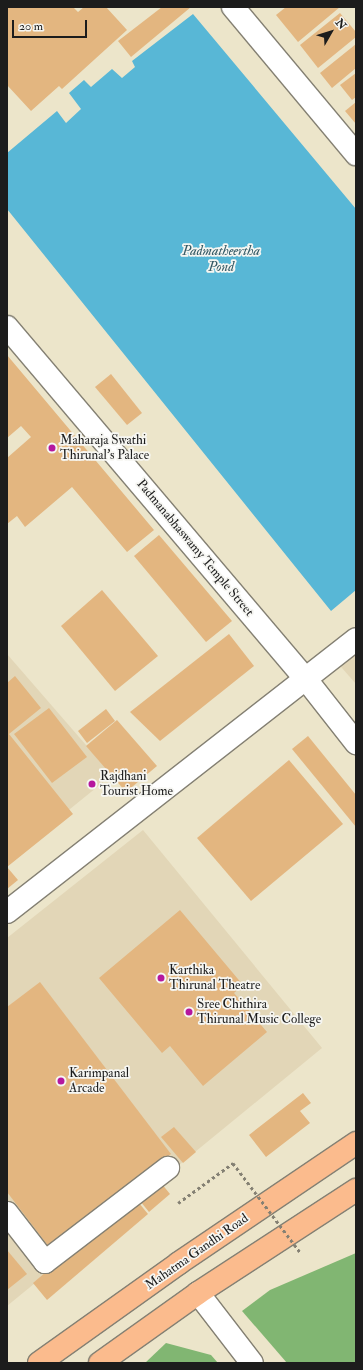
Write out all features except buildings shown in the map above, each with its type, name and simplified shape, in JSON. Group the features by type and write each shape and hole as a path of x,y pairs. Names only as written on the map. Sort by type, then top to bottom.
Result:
{"main road":[{"name":"Mahatma Gandhi Road","path":"39,1363 180,1263 356,1144"},
{"path":"100,1363 198,1293 356,1190"}],"street":[{"path":"233,7 356,154"},
{"name":"Padmanabhaswamy Temple Street","path":"7,327 305,678 356,743"},
{"path":"7,912 356,639"},
{"path":"7,1212 45,1262 168,1168"},
{"path":"198,1293 252,1363"}],"path":[{"path":"178,1203 233,1163 300,1252"}],"shaded area":[{"path":"356,643 356,684 335,660"},
{"path":"7,654 112,775 7,860"},
{"path":"143,830 322,1048 7,1306 7,938"}],"green space":[{"path":"356,1253 356,1363 287,1363 242,1311 270,1290"},
{"path":"166,1343 211,1355 218,1363 145,1363"}],"water":[{"name":"Padmatheertha Pond","path":"193,14 356,209 356,590 331,611 7,209 7,153 57,111 66,123 81,109 69,93 84,80 91,87 112,69 122,78 135,67 132,61"}],"place":[{"name":"Maharaja Swathi Thirunal's Palace","path":"52,448"},
{"name":"Rajdhani Tourist Home","path":"92,784"},
{"name":"Karthika Thirunal Theatre","path":"161,978"},
{"name":"Sree Chithira Thirunal Music College","path":"189,1012"},
{"name":"Karimpanal Arcade","path":"61,1081"}]}
